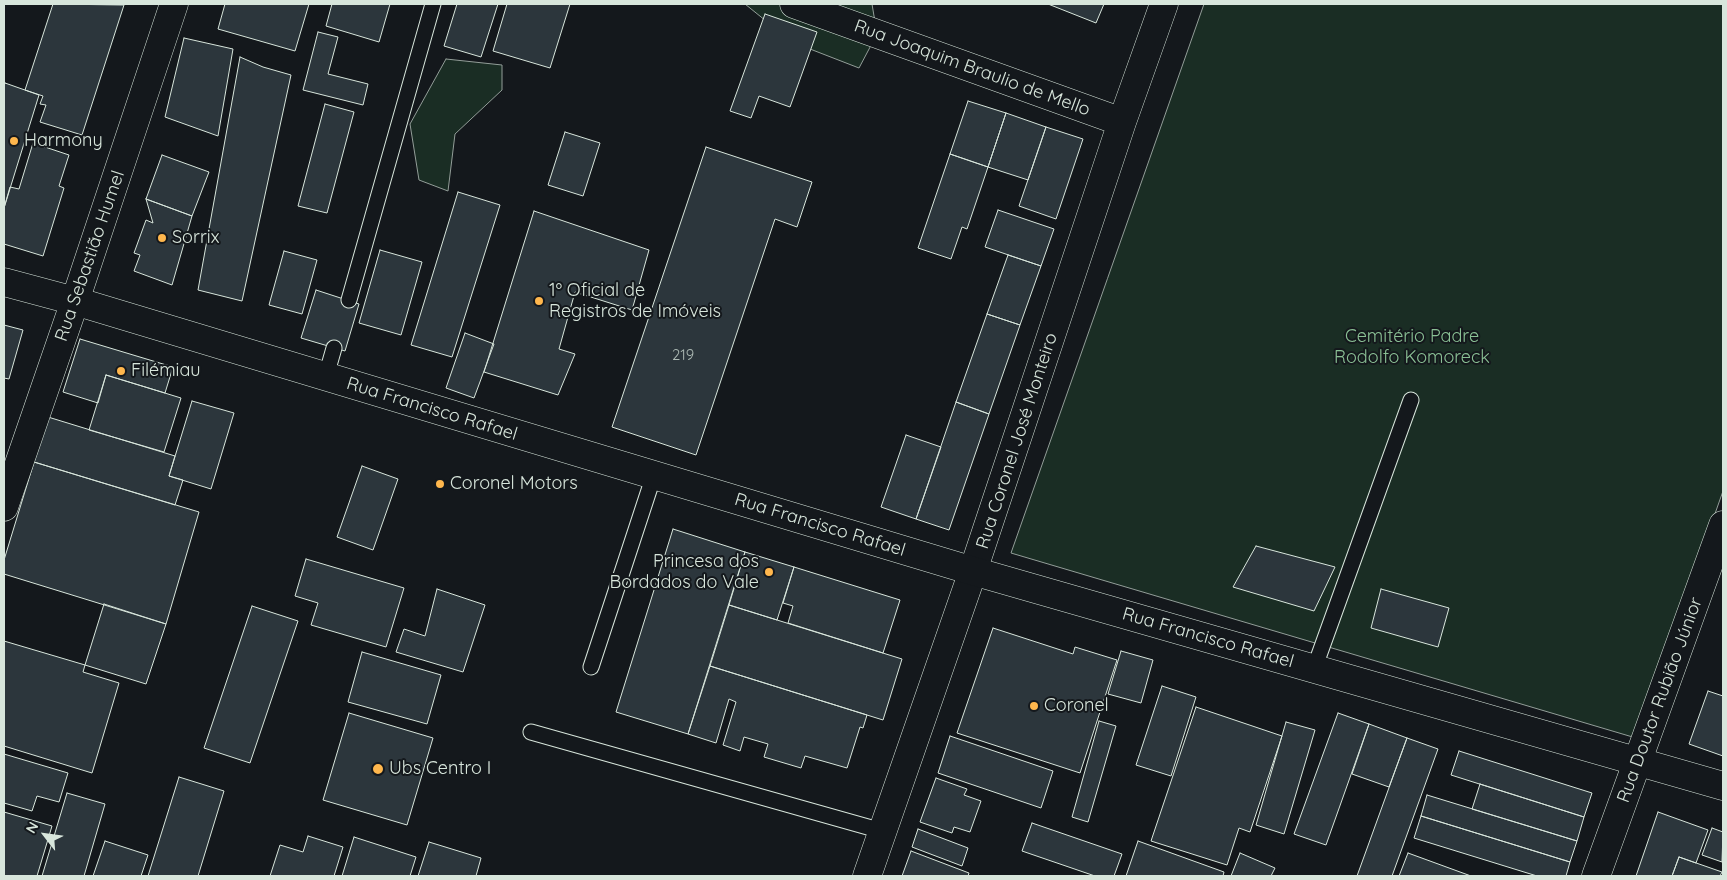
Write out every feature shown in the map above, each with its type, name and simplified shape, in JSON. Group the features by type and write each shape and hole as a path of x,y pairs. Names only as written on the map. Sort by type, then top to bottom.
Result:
{"street":[{"name":"Rua Sebastião Humel","path":"4,507 174,4"},
{"name":"Rua Joaquim Braulio de Mello","path":"794,4 1122,122"},
{"name":"Rua Coronel José Monteiro","path":"866,876 973,571 1122,122 1164,4"},
{"name":"Rua Francisco Rafael","path":"4,282 75,301 973,571 1723,786"},
{"name":"Rua Doutor Rubião Júnior","path":"1596,876 1723,524"}],"lane":[{"path":"348,300 433,4"},
{"path":"326,376 334,348"},
{"path":"1314,669 1411,400"},
{"path":"591,667 654,475"},
{"path":"531,732 882,831"}],"green space":[{"path":"745,4 872,4 877,34 859,68 792,42"},
{"name":"Cemitério Padre Rodolfo Komoreck","path":"1204,4 1723,4 1723,491 1636,738 1011,553"},
{"path":"446,59 502,65 502,90 455,134 448,191 419,180 410,124"}],"building":[{"path":"53,4 124,5 82,135 40,122 46,105 40,104 43,96 25,90"},
{"path":"225,4 309,4 295,51 218,29"},
{"path":"332,4 390,4 379,42 326,26"},
{"path":"457,4 498,4 481,57 444,46"},
{"path":"507,4 570,4 550,68 493,51"},
{"path":"1048,4 1104,4 1096,23"},
{"path":"765,14 817,32 790,107 759,96 751,118 730,111"},
{"path":"318,32 338,37 328,74 368,84 363,105 303,90"},
{"path":"184,38 233,49 218,136 165,117"},
{"path":"240,57 263,67 291,75 242,301 198,290"},
{"name":"Harmony","path":"5,83 39,95 4,208 4,86"},
{"path":"968,101 1006,113 988,167 950,154"},
{"path":"325,104 354,112 327,213 298,206"},
{"path":"1006,113 1046,127 1028,180 988,167"},
{"path":"1046,127 1083,139 1056,219 1019,206"},
{"path":"565,132 600,143 583,196 548,185"},
{"path":"33,143 69,155 59,186 64,188 43,256 4,244 4,208 10,187 19,189"},
{"path":"706,147 812,182 797,227 775,219 696,455 612,427"},
{"path":"950,154 988,167 967,229 962,227 951,259 918,248"},
{"path":"162,155 209,172 192,216 146,199"},
{"path":"458,192 500,205 452,357 411,345"},
{"name":"Sorrix","path":"146,199 192,216 172,285 134,271 140,255 134,253 146,220 153,223"},
{"path":"998,210 1054,229 1041,266 985,247"},
{"name":"1º Oficial de Registros de Imóveis","path":"534,211 649,250 632,310 575,292 559,349 575,354 558,395 484,372"},
{"path":"380,250 422,262 401,335 359,323"},
{"path":"284,251 317,260 302,314 269,305"},
{"path":"1008,255 1041,266 1020,325 987,314"},
{"path":"316,290 359,304 345,351 301,338"},
{"path":"987,314 1020,325 989,414 956,402"},
{"path":"4,325 23,330 9,379 4,378"},
{"path":"465,333 494,344 474,398 446,388"},
{"name":"Filémiau","path":"80,339 173,367 165,393 106,375 98,403 63,392"},
{"path":"106,375 181,398 164,452 89,430"},
{"path":"192,401 234,413 211,489 169,476"},
{"path":"956,402 989,414 949,530 916,519"},
{"path":"48,417 175,456 169,476 183,480 175,505 34,462"},
{"path":"906,435 941,447 916,519 881,507"},
{"path":"34,462 199,512 166,624 4,574 4,560"},
{"path":"362,466 398,479 373,550 337,537"},
{"path":"673,529 745,552 688,734 616,712"},
{"path":"1256,546 1335,567 1314,611 1233,587"},
{"path":"745,552 794,567 777,620 729,605"},
{"path":"306,559 404,588 386,647 311,625 318,603 295,596"},
{"path":"794,567 900,600 883,653 788,623 793,606 783,603"},
{"path":"437,589 485,605 463,672 396,652 404,629 425,636"},
{"path":"1381,589 1449,608 1438,647 1371,628"},
{"path":"104,604 166,624 146,684 85,665"},
{"path":"729,605 902,659 883,720 710,666"},
{"path":"252,606 298,621 250,763 204,748"},
{"name":"Coronel","path":"993,628 1073,654 1075,647 1117,660 1080,773 957,733"},
{"path":"4,641 85,665 83,672 119,683 92,773 4,746"},
{"path":"1121,651 1153,660 1141,703 1108,694"},
{"path":"362,652 441,675 427,724 348,702"},
{"path":"710,666 867,715 863,728 860,727 847,768 805,756 801,768 764,757 768,744 744,737 740,751 723,745 736,702 729,699 716,743 688,734"},
{"path":"1162,686 1196,697 1171,776 1136,765"},
{"path":"1708,691 1723,696 1723,756 1689,744"},
{"path":"1196,707 1282,736 1250,832 1239,828 1227,865 1151,841"},
{"name":"Ubs Centro I","path":"349,713 433,738 407,825 323,800"},
{"path":"1338,713 1369,724 1326,845 1294,834"},
{"path":"1099,721 1116,726 1088,822 1072,817"},
{"path":"1286,722 1315,730 1284,834 1256,825"},
{"path":"1369,724 1407,738 1389,787 1352,774"},
{"path":"950,736 1053,771 1041,808 938,773"},
{"path":"1407,738 1438,749 1392,876 1357,876"},
{"path":"1459,751 1592,793 1584,817 1451,775"},
{"path":"4,754 68,773 59,802 37,796 32,811 4,803"},
{"path":"179,777 224,791 198,876 148,876"},
{"path":"936,778 967,789 964,795 981,801 970,832 954,827 952,833 920,822"},
{"path":"1480,784 1584,817 1577,841 1472,809"},
{"path":"67,793 105,804 84,876 42,876"},
{"path":"1427,795 1577,841 1570,862 1421,816"},
{"path":"4,812 52,826 37,876 4,876"},
{"path":"1658,812 1708,830 1696,863 1679,857 1672,876 1636,876"},
{"path":"1421,816 1570,862 1566,876 1537,876 1414,838"},
{"path":"1032,823 1122,854 1114,876 1095,876 1022,851"},
{"path":"1712,828 1723,832 1722,862 1702,855"},
{"path":"918,829 968,848 962,866 912,847"},
{"path":"308,836 343,847 334,876 270,876 280,845 303,852"},
{"path":"354,837 416,857 410,876 342,876"},
{"path":"105,841 148,855 141,876 93,876"},
{"path":"1138,841 1224,872 1223,876 1126,876"},
{"path":"429,842 481,858 476,876 418,876"},
{"path":"911,851 969,873 968,876 902,876"},
{"path":"1240,853 1275,868 1271,876 1231,876"},
{"path":"1408,853 1471,876 1399,876"},
{"path":"1679,857 1722,872 1720,876 1672,876"}],"place":[{"name":"Harmony","path":"14,141"},
{"name":"Sorrix","path":"162,238"},
{"name":"1º Oficial de Registros de Imóveis","path":"539,301"},
{"name":"Filémiau","path":"121,371"},
{"name":"Coronel Motors","path":"440,484"},
{"name":"Princesa dos Bordados do Vale","path":"769,572"},
{"name":"Coronel","path":"1034,706"},
{"name":"Ubs Centro I","path":"378,769"}]}
